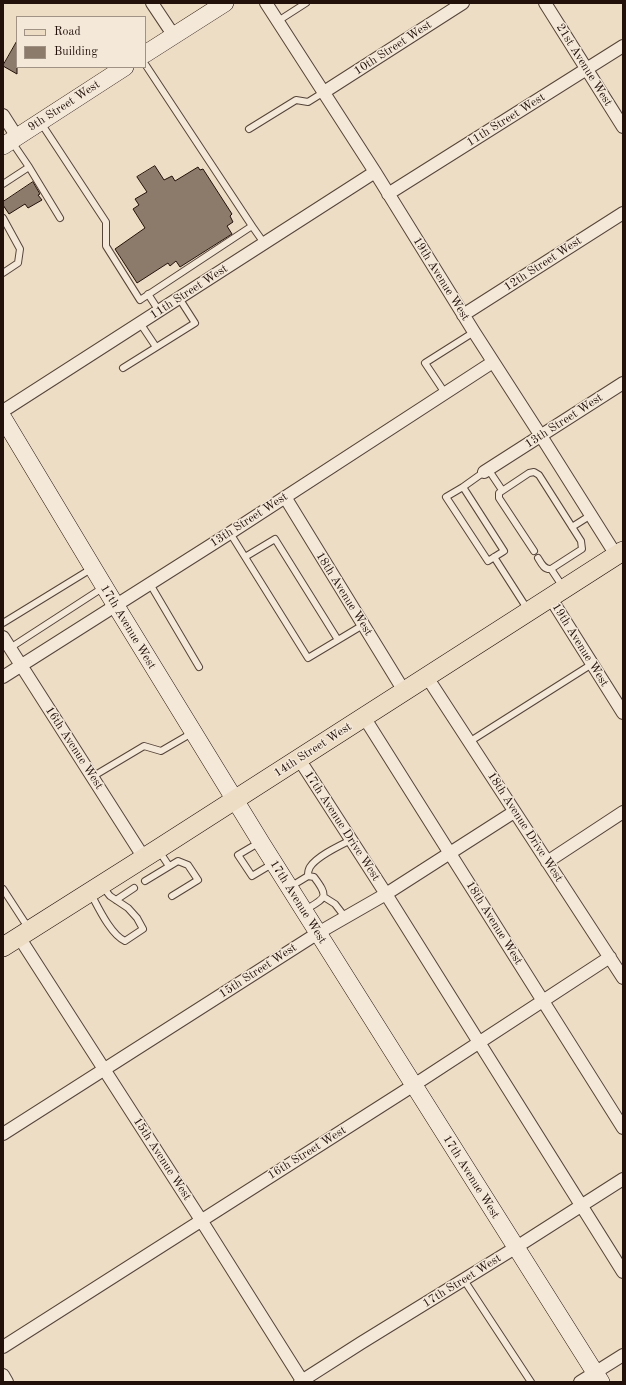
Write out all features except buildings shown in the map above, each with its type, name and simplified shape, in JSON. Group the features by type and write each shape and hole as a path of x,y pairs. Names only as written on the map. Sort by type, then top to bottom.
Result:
{"main road":[{"name":"14th Street West","path":"3,947 151,854 620,553"}],"street":[{"path":"152,3 174,36"},
{"path":"146,53 225,3"},
{"name":"19th Avenue West","path":"266,3 375,172 474,332 542,436 591,515 620,553"},
{"name":"10th Street West","path":"324,92 463,3"},
{"name":"21st Avenue West","path":"545,3 623,126"},
{"name":"11th Street West","path":"388,194 623,46"},
{"name":"9th Street West","path":"10,141 123,68"},
{"path":"3,115 10,141"},
{"name":"11th Street West","path":"3,411 375,172"},
{"name":"12th Street West","path":"464,315 623,213"},
{"name":"13th Street West","path":"3,677 230,533 493,362"},
{"name":"13th Street West","path":"486,471 623,383"},
{"name":"17th Avenue West","path":"3,418 104,587 273,863 598,1377"},
{"name":"18th Avenue West","path":"285,497 404,692"},
{"name":"19th Avenue West","path":"557,593 592,664 623,713"},
{"name":"16th Avenue West","path":"3,637 92,777 151,854"},
{"name":"18th Avenue Drive West","path":"427,677 623,978"},
{"name":"18th Avenue West","path":"364,717 623,1128"},
{"name":"17th Avenue Drive West","path":"298,759 386,894 623,1272"},
{"name":"15th Street West","path":"3,1134 318,933 386,894 514,812"},
{"path":"547,862 623,812"},
{"name":"15th Avenue West","path":"24,934 104,1070 201,1220 302,1382"},
{"name":"16th Street West","path":"3,1347 414,1085 610,957"},
{"name":"17th Street West","path":"302,1382 360,1343 516,1248 623,1179"},
{"path":"580,1382 598,1377 623,1355"},
{"path":"3,1375 7,1382"}],"lane":[{"path":"278,21 306,3"},
{"path":"146,66 264,243"},
{"path":"249,129 296,100 308,102 324,92"},
{"path":"40,122 106,222 106,246 140,300 252,226"},
{"path":"10,141 29,167 60,218"},
{"path":"3,184 29,167"},
{"path":"3,218 20,249 18,263 3,273"},
{"path":"148,294 159,311"},
{"path":"123,368 195,323 179,298"},
{"path":"140,323 156,347"},
{"path":"445,393 425,363 474,332"},
{"path":"463,487 504,551 488,561 446,497 486,471 502,490"},
{"path":"534,550 499,498 499,493 502,490 529,473 534,472 539,475 581,541 582,549 551,569 545,568 538,558"},
{"path":"572,527 591,515"},
{"path":"230,533 308,658 363,625"},
{"path":"245,557 274,540 338,640"},
{"path":"494,557 528,611"},
{"path":"3,623 93,568"},
{"path":"551,569 557,593"},
{"path":"150,584 199,667"},
{"path":"10,648 104,587"},
{"path":"469,742 592,664"},
{"path":"92,777 144,746 161,751 193,732"},
{"path":"308,876 308,870 313,864 351,840"},
{"path":"260,842 238,855 252,876 273,863"},
{"path":"151,854 169,866"},
{"path":"145,881 178,861 188,865 198,880 172,896"},
{"path":"289,888 308,876 314,877 320,885 324,897 335,904 345,917"},
{"path":"116,900 134,888"},
{"path":"3,889 24,934"},
{"path":"96,889 128,908 143,929 124,941 120,939 109,925 96,889"},
{"path":"304,911 322,900 324,897"},
{"path":"464,1280 531,1382"}]}
